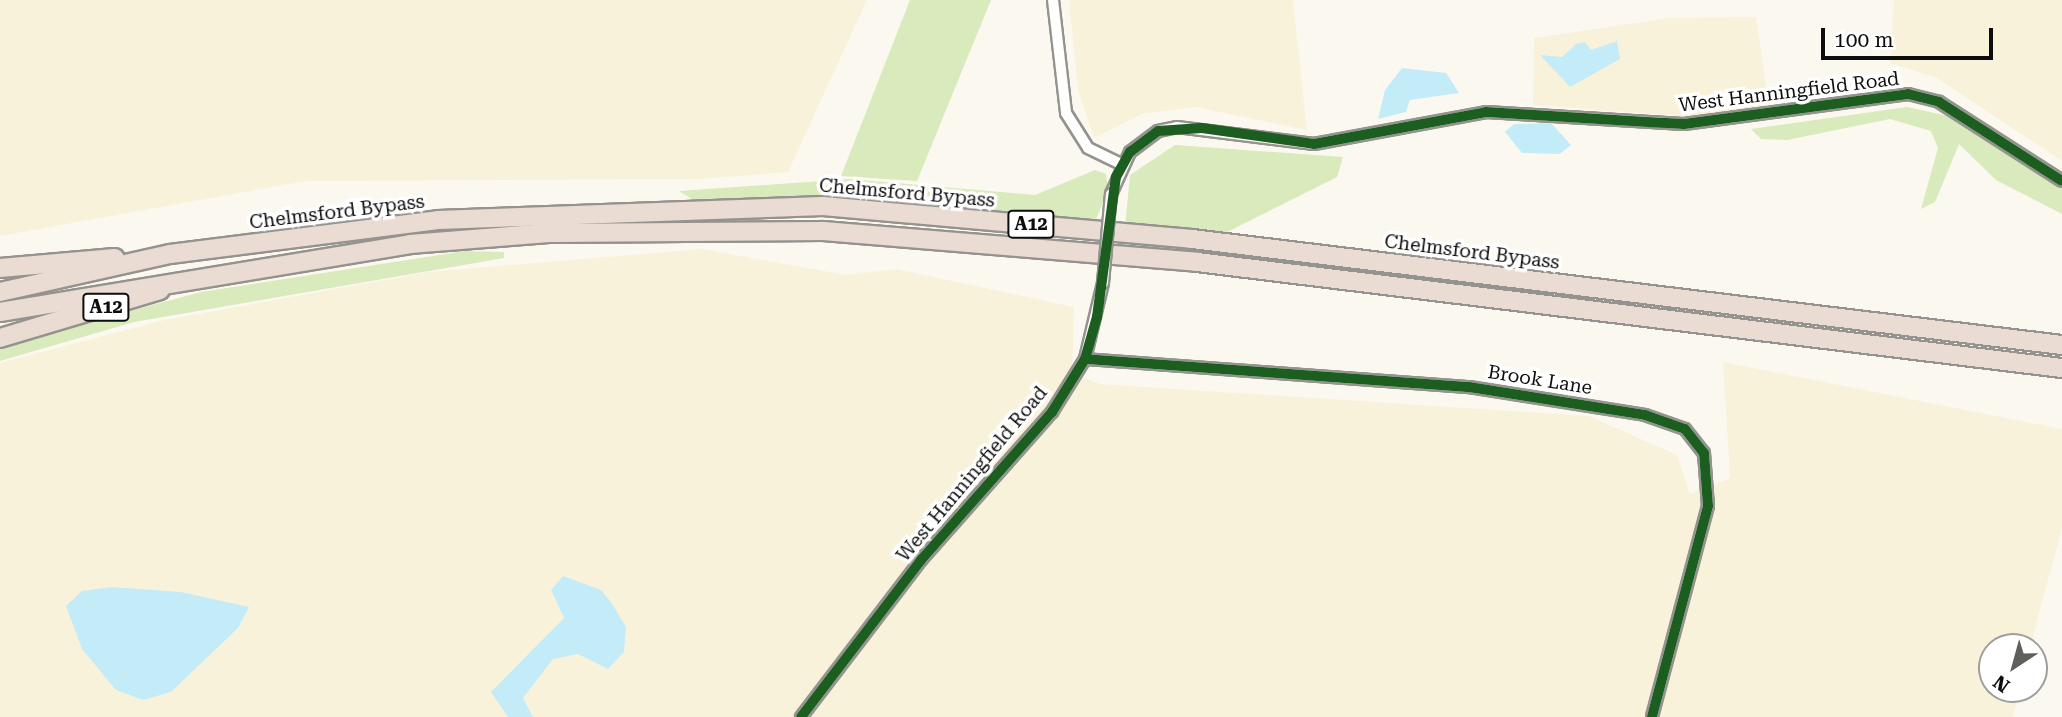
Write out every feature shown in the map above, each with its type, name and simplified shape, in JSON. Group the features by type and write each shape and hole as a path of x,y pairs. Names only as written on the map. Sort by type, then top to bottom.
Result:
{"highway":[{"name":"Chelmsford Bypass","path":"0,292 170,254 438,220 824,206 1192,239 2062,345"},
{"name":"A12","path":"0,312 210,273 410,244 522,235 823,231 1197,262 2062,368"},
{"name":"A12","path":"0,268 170,254"},
{"name":"A12","path":"0,338 210,273"}],"street":[{"path":"1053,0 1066,113 1088,148 1123,165"},
{"name":"West Hanningfield Road","path":"802,717 921,560 1052,412 1085,359 1103,283 1111,194 1123,165 1141,142 1177,127 1314,144 1486,112 1684,124 1908,94 1939,102 2062,181"},
{"name":"Brook Lane","path":"1085,359 1469,387 1645,415 1685,429 1704,453 1708,506 1652,717"}],"shaded area":[{"path":"0,0 867,0 788,172 700,179 306,181 0,236"},
{"path":"1069,0 1293,0 1307,130 1195,107 1142,114 1094,138 1078,90"},
{"path":"1894,0 2062,0 2062,161 1937,78 1890,63"},
{"path":"1756,17 1769,105 1692,117 1533,105 1534,38 1669,18"},
{"path":"702,249 846,275 896,269 1074,307 1072,373 1100,384 1589,416 1677,455 1690,494 1730,478 1723,362 2062,429 2062,528 2034,633 1978,633 1978,703 2016,703 2013,717 0,717 0,363 160,321 428,272"}],"green space":[{"path":"910,0 991,0 917,181 841,176"},
{"path":"1907,107 1953,117 2062,189 2062,214 1996,180 1959,144 1935,202 1921,209 1938,148 1931,131 1890,119 1787,140 1761,139 1751,129"},
{"path":"1175,145 1343,157 1337,177 1219,236 1125,227 1130,175"},
{"path":"1095,170 1106,174 1108,190 1095,222 838,200 693,200 679,191 850,179 1035,195"},
{"path":"465,251 504,252 504,258 134,322 0,361 0,346 201,292"}],"water":[{"path":"1617,41 1620,59 1570,87 1540,55 1562,57 1576,44 1585,42 1591,50"},
{"path":"1402,68 1446,73 1459,93 1410,100 1406,112 1378,119 1385,90"},
{"path":"1551,123 1571,145 1560,154 1522,153 1505,132 1514,124"},
{"path":"563,576 601,590 611,602 626,627 624,652 608,669 578,654 553,659 523,698 533,717 508,717 491,692 564,618 551,590"},
{"path":"112,587 181,592 249,607 238,628 171,692 143,700 116,690 82,649 66,606 82,591"}],"cycle path":[{"path":"801,717 921,560 1052,412 1085,359 1097,317 1116,177 1130,152 1158,131 1202,128 1314,144 1486,112 1684,124 1908,94 1939,102 2062,181"},
{"path":"1085,359 1469,387 1645,415 1685,429 1704,453 1708,506 1652,717"}]}
